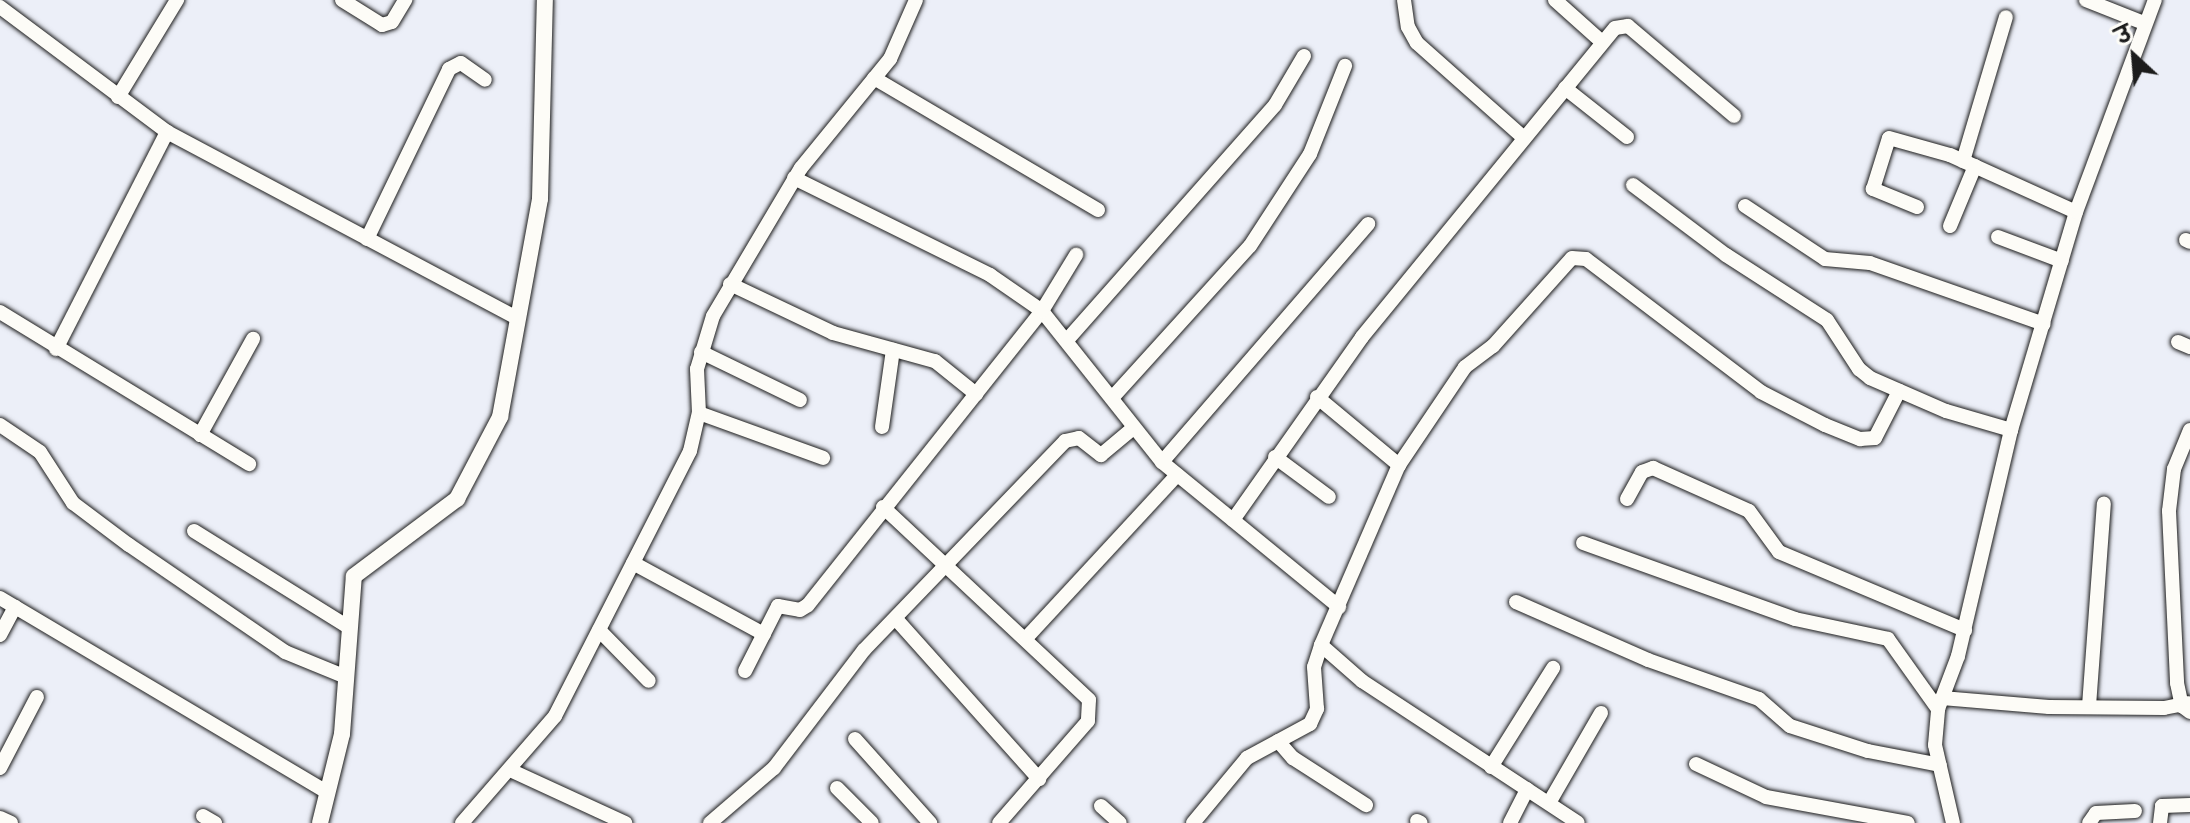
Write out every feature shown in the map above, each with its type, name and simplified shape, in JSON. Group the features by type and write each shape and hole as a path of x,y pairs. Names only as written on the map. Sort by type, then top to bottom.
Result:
{"street":[{"path":"118,97 177,0"},
{"path":"342,0 382,25 392,22 405,0"},
{"path":"320,823 342,734 349,589 363,565 436,518 472,478 500,417 540,199 545,0"},
{"path":"462,823 555,716 690,451 699,413 701,352 730,284 794,178 902,40 916,0"},
{"path":"1404,0 1408,27 1417,43 1524,138"},
{"path":"1555,0 1602,42"},
{"path":"2086,0 2144,23"},
{"path":"1953,823 1934,727 1965,630 2011,430 2076,212 2155,0"},
{"path":"0,7 167,132 517,318"},
{"path":"1950,226 2006,17"},
{"path":"1233,520 1317,397 1615,28 1628,26 1734,116"},
{"path":"1068,339 1275,105 1304,56"},
{"path":"367,239 449,69 461,63 485,80"},
{"path":"1112,398 1265,224 1310,154 1345,66"},
{"path":"874,78 1098,210"},
{"path":"1565,88 1627,137"},
{"path":"56,349 167,132"},
{"path":"1917,207 1873,189 1889,138 1969,163 2076,212"},
{"path":"794,178 990,275 1042,311 1068,339 1132,429 1162,462 1339,607"},
{"path":"1633,185 1726,255 1827,320 1859,369 1908,395 2011,430"},
{"path":"1745,206 1825,259 1870,263 2044,324"},
{"path":"1162,462 1368,224"},
{"path":"1998,237 2062,261"},
{"path":"745,671 781,604 800,610 808,605 1042,311 1076,255"},
{"path":"1193,823 1247,758 1310,724 1317,709 1314,667 1321,645 1399,465 1465,367 1493,346 1566,262 1579,257 1713,360 1825,425 1860,439 1875,438 1908,395"},
{"path":"730,284 833,333 935,361 976,394"},
{"path":"0,312 56,349 249,464"},
{"path":"200,435 253,339"},
{"path":"882,427 893,350"},
{"path":"701,352 800,400"},
{"path":"1317,397 1399,465"},
{"path":"699,413 823,458"},
{"path":"0,425 40,452 73,503 129,545 285,652 346,677"},
{"path":"710,823 774,768 829,693 1065,441 1079,438 1101,455 1132,429"},
{"path":"1583,543 1795,619 1888,639 1910,673 1940,703 2187,707 2169,511 2174,469 2190,430"},
{"path":"1275,457 1329,497"},
{"path":"1627,499 1642,472 1653,468 1749,511 1766,538 1790,558 1965,630"},
{"path":"1027,637 1177,475"},
{"path":"2089,706 2104,504"},
{"path":"883,507 1082,689 1092,712 1039,779 999,823"},
{"path":"194,531 348,627"},
{"path":"633,563 764,634"},
{"path":"0,598 327,792"},
{"path":"1516,602 1648,660 1759,699 1790,726 1868,751 1940,765"},
{"path":"0,635 15,607"},
{"path":"896,619 1039,779"},
{"path":"599,630 649,681"},
{"path":"1321,645 1362,681 1578,823"},
{"path":"1491,767 1553,668"},
{"path":"0,768 37,697"},
{"path":"1549,803 1601,713"},
{"path":"855,739 930,823"},
{"path":"1278,741 1293,758 1366,805"},
{"path":"1696,764 1766,797 1908,823"},
{"path":"510,770 625,823"},
{"path":"837,788 872,823"},
{"path":"1510,823 1527,789"},
{"path":"2160,823 2162,806 2190,805"},
{"path":"1101,806 1120,823"},
{"path":"2089,823 2096,813 2135,811"},
{"path":"0,818 11,823"}]}
